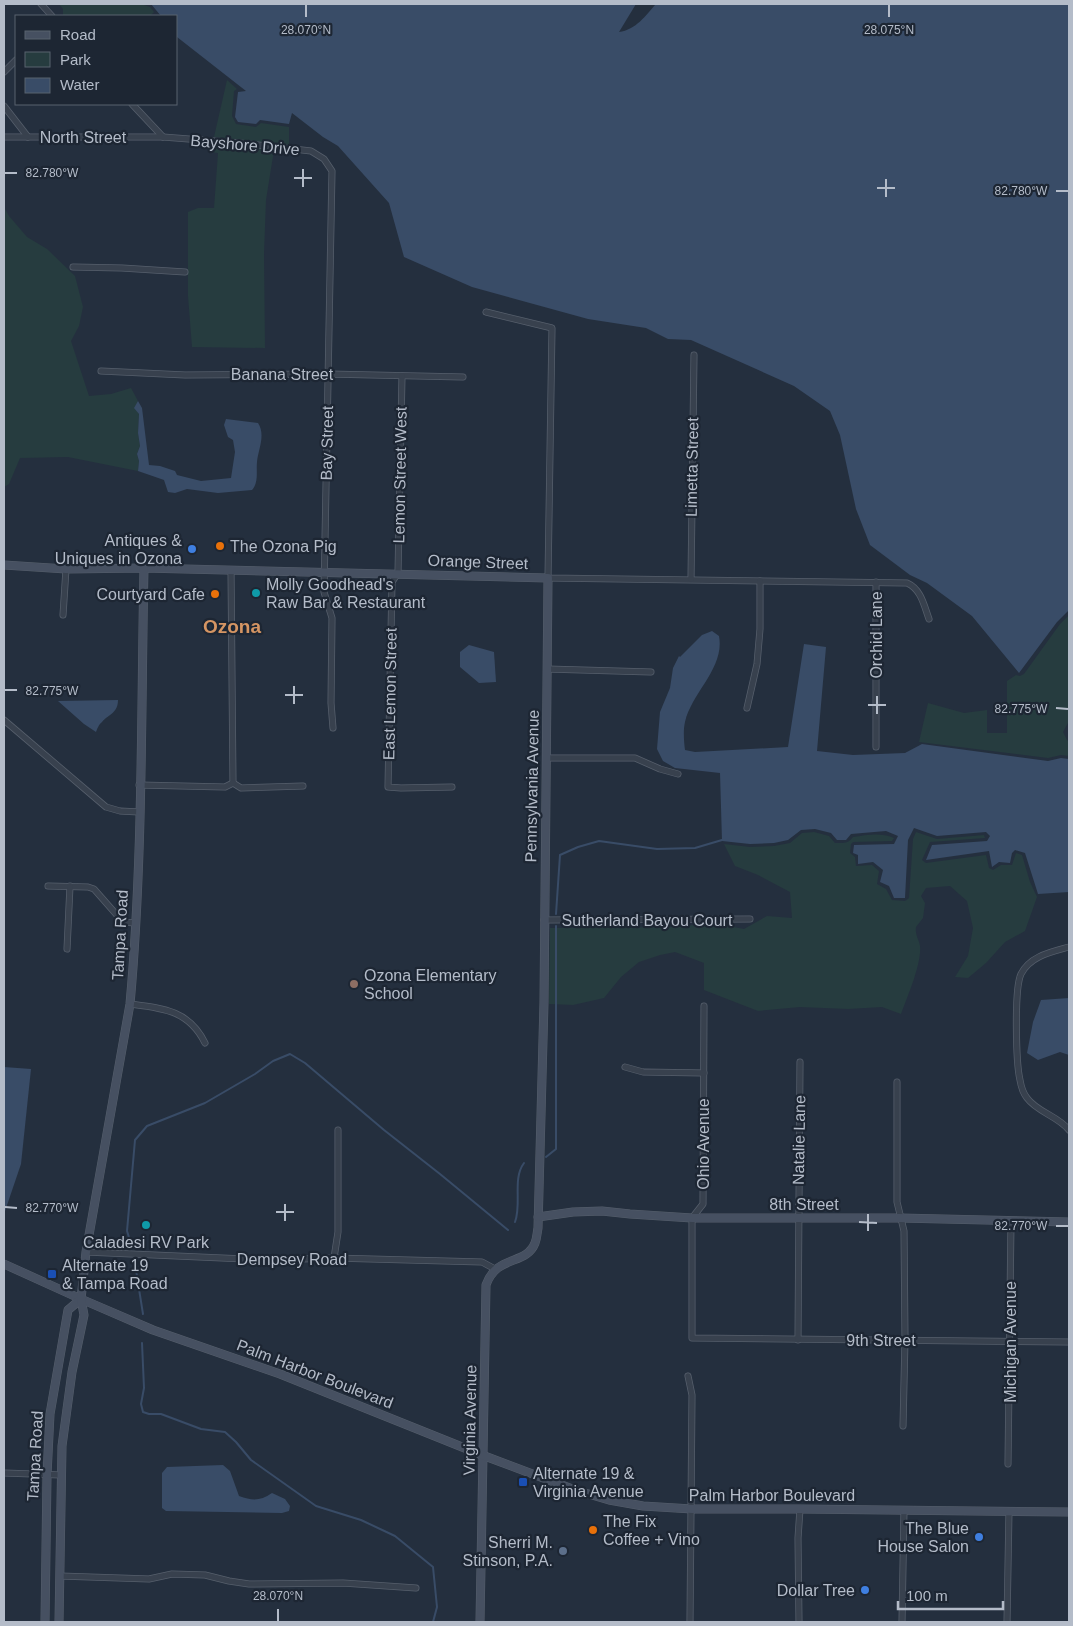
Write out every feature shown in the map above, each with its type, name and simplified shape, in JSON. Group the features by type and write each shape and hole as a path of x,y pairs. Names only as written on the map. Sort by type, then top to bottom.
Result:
{"street":[{"path":"41,4 51,15"},
{"path":"4,72 15,61"},
{"path":"133,105 163,137"},
{"path":"4,106 28,137"},
{"name":"North Street","path":"4,136 163,137"},
{"name":"Bayshore Drive","path":"163,137 311,151 324,159"},
{"name":"Bay Street","path":"324,159 332,172 324,592 332,618 331,703 333,728"},
{"path":"73,267 185,272"},
{"name":"Pennsylvania Avenue","path":"486,312 552,328 538,1228 535,1244 526,1254 495,1268"},
{"name":"Limetta Street","path":"691,579 694,355"},
{"name":"Banana Street","path":"101,371 185,375 328,374 463,377"},
{"name":"Lemon Street West","path":"398,573 402,376"},
{"name":"Orange Street","path":"4,565 66,569 144,568 548,578 907,583 918,590 929,619"},
{"name":"Tampa Road","path":"59,1622 62,1446 69,1390 84,1315 81,1299 86,1252 130,1004 140,785 144,568"},
{"path":"63,615 66,569"},
{"path":"231,570 233,783"},
{"name":"East Lemon Street","path":"398,573 392,582 388,787 452,787"},
{"path":"747,708 757,664 760,629 760,581"},
{"name":"Orchid Lane","path":"876,582 876,747"},
{"path":"548,670 651,672"},
{"path":"4,720 106,807 120,811 139,812"},
{"path":"546,758 635,758 660,769 678,774"},
{"path":"140,785 225,787 233,783"},
{"path":"233,783 241,788 303,786"},
{"path":"48,886 88,887 94,889 123,922 135,923"},
{"path":"67,949 70,886"},
{"name":"Sutherland Bayou Court","path":"544,920 750,919"},
{"path":"1069,947 1035,959 1020,975 1017,1026 1019,1079 1026,1097 1064,1124 1069,1130"},
{"path":"130,1004 155,1007 174,1012 189,1021 200,1032 205,1042"},
{"name":"Ohio Avenue","path":"692,1338 692,1218 703,1204 704,1006"},
{"name":"Natalie Lane","path":"798,1340 800,1062"},
{"path":"625,1067 643,1072 704,1073"},
{"path":"897,1082 897,1202 904,1231 905,1339 903,1426"},
{"path":"334,1258 338,1232 338,1130"},
{"name":"8th Street","path":"538,1217 573,1212 602,1211 692,1218 900,1218 1069,1222"},
{"name":"Michigan Avenue","path":"1008,1464 1011,1221"},
{"name":"Dempsey Road","path":"86,1252 270,1260 334,1258 482,1262 495,1268"},
{"path":"4,1264 81,1299"},
{"name":"Virginia Avenue","path":"480,1622 486,1285 488,1278 495,1268"},
{"name":"Tampa Road","path":"45,1622 46,1475 50,1414 68,1311 81,1299"},
{"name":"Palm Harbor Boulevard","path":"81,1299 153,1330 280,1374 466,1449 575,1490 609,1500 643,1506 692,1509 800,1508 1069,1512"},
{"name":"9th Street","path":"692,1338 1069,1342"},
{"path":"688,1376 692,1395 690,1622"},
{"path":"4,1474 61,1475"},
{"path":"799,1622 798,1538 800,1508"},
{"path":"902,1622 904,1510"},
{"path":"1007,1622 1009,1511"},
{"path":"60,1576 149,1579 172,1574 205,1575 249,1584 343,1583 416,1588"}],"green space":[{"path":"59,4 141,4 150,7 154,12 151,15 63,15 63,9"},
{"path":"227,80 237,89 234,91 232,116 236,124 256,127 261,123 289,127 289,145 214,137"},
{"path":"212,144 274,150 266,200 264,254 265,348 192,347 188,296 188,212 198,208 214,208 218,153 210,152"},
{"path":"4,207 9,216 27,237 47,249 75,276 83,307 79,326 71,341 89,396 111,394 131,388 138,401 135,408 139,414 138,433 140,446 137,454 139,461 138,471 68,457 20,458 9,484 4,487"},
{"path":"1069,615 1069,721 1063,732 1069,742 1069,756 1061,755 1048,758 919,742 928,703 964,713 987,710 987,733 1007,733 1007,681 1016,675 1024,674 1060,624"},
{"path":"814,832 829,836 835,843 846,843 853,837 868,835 884,835 894,838 892,841 853,842 850,853 855,857 856,866 872,865 879,871 877,884 886,889 892,900 905,901 909,898 913,839 916,832 937,839 984,835 985,838 930,842 922,860 926,863 986,855 989,868 993,870 1001,865 1012,865 1016,853 1022,855 1030,882 1037,897 1025,931 1005,942 986,963 968,978 955,977 968,956 973,928 967,901 950,886 926,888 921,896 925,903 923,918 916,927 920,946 919,962 901,1014 882,1007 848,1009 800,1007 758,1011 704,990 704,963 675,952 639,962 621,977 604,998 573,1005 549,1004 550,928 675,927 713,923 744,929 767,916 792,918 790,892 758,875 735,866 724,844 750,847 774,846 790,843 802,833"}],"water":[{"path":"151,4 636,4 619,32 636,25 656,4 1069,4 1069,610 1057,622 1019,673 972,616 927,583 910,575 870,545 856,509 840,435 830,411 794,386 691,340 668,339 646,328 588,319 472,287 404,257 389,203 338,146 292,113 289,124 260,120 256,124 238,122 235,117 238,92 246,91 178,38 178,15 160,15"},
{"path":"138,401 142,408 149,465 160,466 175,471 177,475 201,481 231,478 235,452 233,440 228,437 224,425 226,419 258,423 261,437 256,480 252,490 218,493 187,489 175,493 168,492 164,480 138,471 139,461 137,454 140,446 138,433 139,414 134,408"},
{"path":"712,631 719,636 720,648 713,669 694,700 685,722 685,750 695,752 788,747 804,644 826,647 817,751 853,755 905,753 922,744 1048,761 1061,758 1069,759 1069,892 1038,894 1025,853 1015,850 1012,853 1010,863 999,862 992,867 989,851 926,860 932,845 987,841 990,836 986,832 937,836 914,828 908,840 905,898 894,898 889,886 880,882 883,870 873,862 858,864 858,855 853,853 854,845 894,844 898,836 886,831 851,834 846,840 837,840 831,833 815,829 801,830 788,840 774,843 750,844 722,841 720,773 675,768 663,761 657,749 660,712 670,688 673,668 679,656 702,635"},
{"path":"469,645 494,652 496,682 479,683 460,667 460,652"},
{"path":"118,700 115,711 100,724 96,732 58,701"},
{"path":"1069,998 1069,1055 1060,1052 1038,1060 1027,1053 1033,1022 1041,1000"},
{"path":"4,1067 31,1069 21,1164 4,1214"},
{"path":"223,1465 230,1471 239,1496 256,1499 264,1498 272,1493 285,1499 290,1506 289,1511 282,1513 166,1511 162,1508 162,1473 167,1467"}],"waterway":[{"path":"556,914 560,855 599,841 657,849 695,848 722,840"},
{"path":"546,1157 556,1149 556,926"},
{"path":"132,1247 127,1231 135,1140 147,1126 205,1103 255,1074 273,1061 290,1054 305,1063 384,1130 508,1230"},
{"path":"515,1222 518,1207 520,1169 524,1163"},
{"path":"135,1264 143,1314"},
{"path":"142,1343 144,1388 141,1404 143,1412 161,1414 201,1429 225,1432 251,1460 316,1506 361,1520 395,1536 433,1567 437,1607 433,1622"}],"place":[{"name":"The Ozona Pig","path":"220,546"},
{"name":"Antiques & Uniques in Ozona","path":"192,549"},
{"name":"Molly Goodhead's Raw Bar & Restaurant","path":"256,593"},
{"name":"Courtyard Cafe","path":"215,594"},
{"name":"Ozona Elementary School","path":"354,984"},
{"name":"Caladesi RV Park","path":"146,1225"},
{"name":"Alternate 19 & Tampa Road","path":"52,1274"},
{"name":"Alternate 19 & Virginia Avenue","path":"523,1482"},
{"name":"The Fix Coffee + Vino","path":"593,1530"},
{"name":"The Blue House Salon","path":"979,1537"},
{"name":"Sherri M. Stinson, P.A.","path":"563,1551"},
{"name":"Dollar Tree","path":"865,1590"}],"district":[{"name":"Ozona","path":"232,626"}]}
